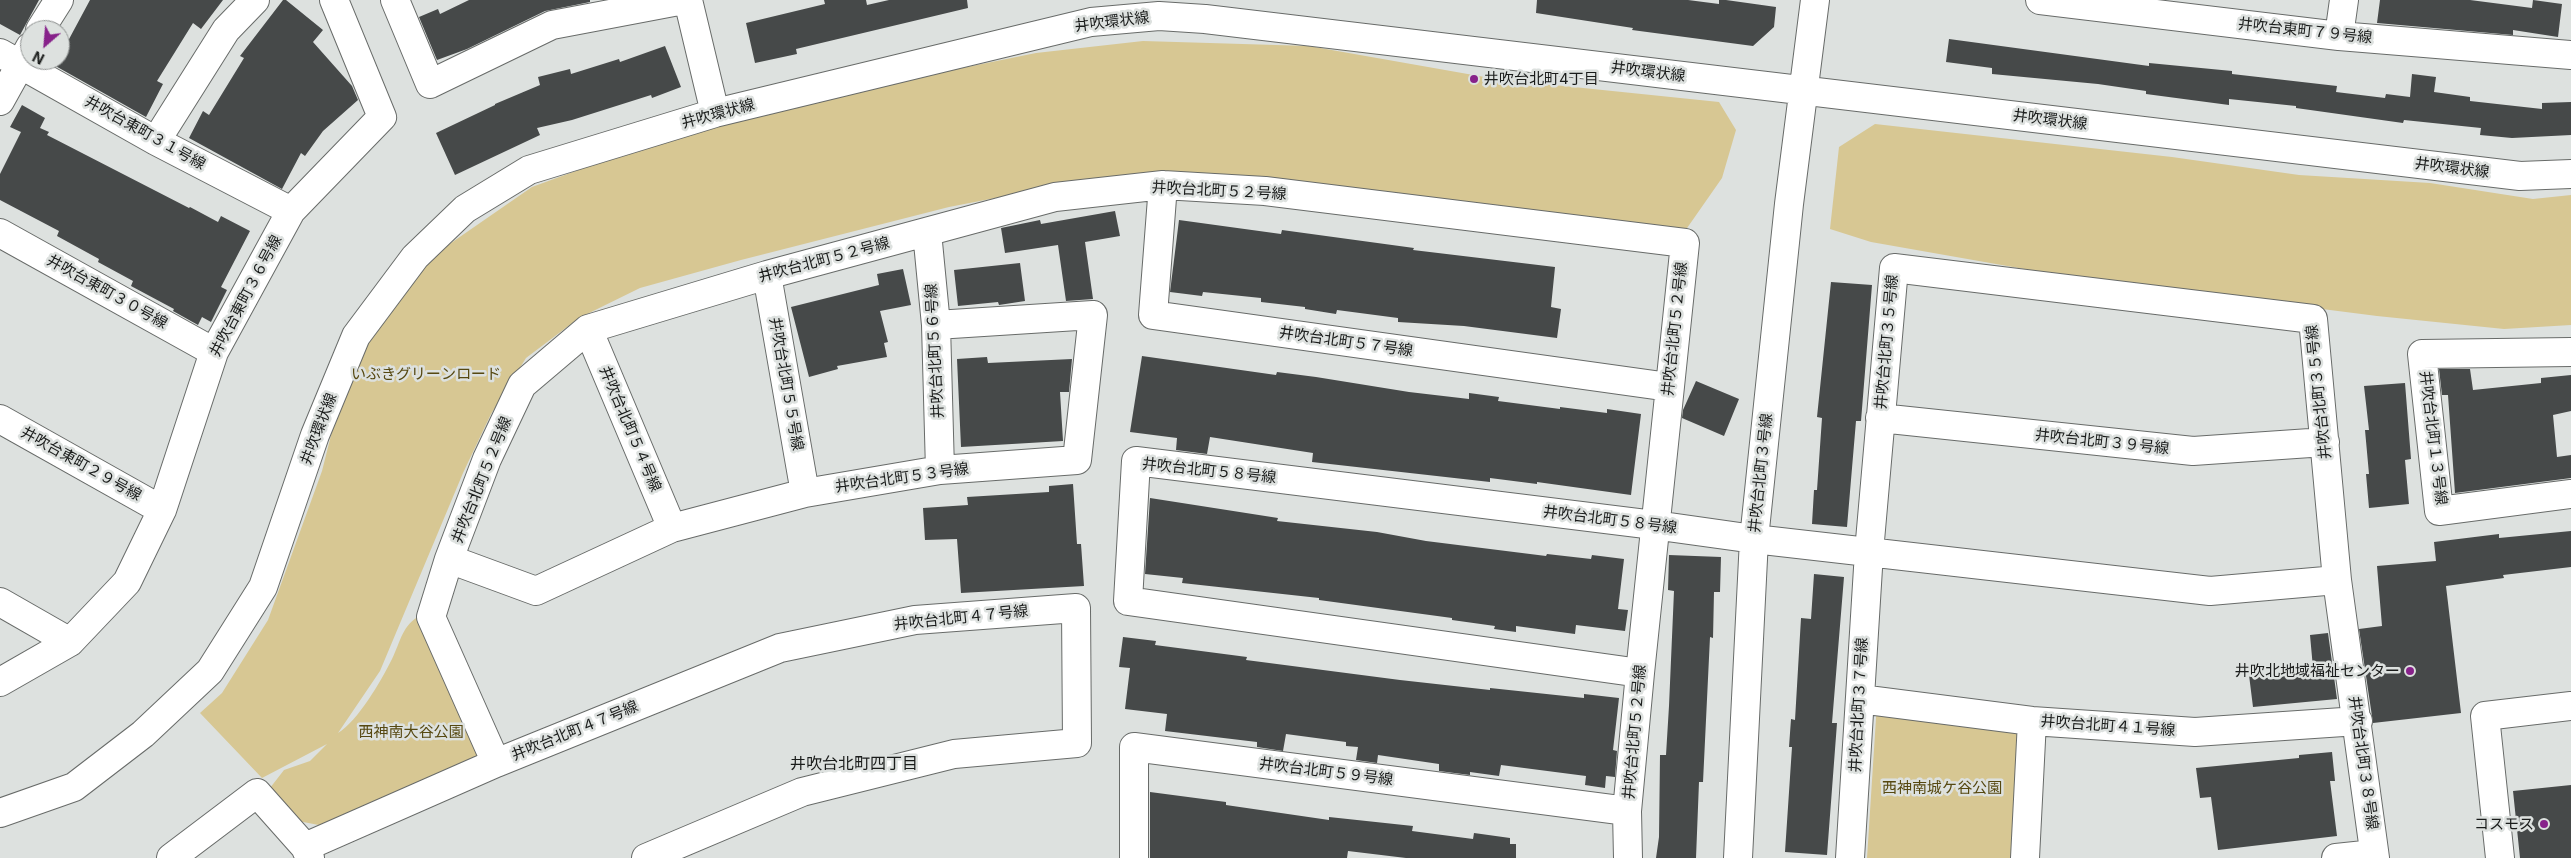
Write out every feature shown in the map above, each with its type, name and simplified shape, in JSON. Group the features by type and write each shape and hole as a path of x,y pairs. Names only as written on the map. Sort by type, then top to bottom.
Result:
{"street":[{"path":"46,20 59,0"},
{"path":"156,141 226,30 255,0"},
{"name":"井吹台東町３６号線","path":"0,682 70,642 127,582 162,510 214,352 291,211 382,117 334,0"},
{"path":"395,0 430,84 552,25 686,0 715,113"},
{"name":"井吹台北町３号線","path":"1738,858 1754,539 1803,90 1815,0"},
{"name":"井吹台東町７９号線","path":"2040,0 2339,36 2571,55"},
{"path":"2339,36 2344,0"},
{"name":"井吹環状線","path":"0,812 74,787 143,734 210,671 262,587 315,435 356,336 415,257 465,209 529,170 715,113 1091,22 1159,16 1205,19 2520,176 2571,174"},
{"path":"0,101 16,54"},
{"name":"井吹台東町３１号線","path":"16,54 156,141 291,211"},
{"name":"井吹台北町５２号線","path":"496,763 431,617 449,560 487,458 522,385 588,329 767,276 1055,197 1163,185 1265,191 1685,243 1654,524 1627,811 1628,858"},
{"name":"井吹台北町５７号線","path":"1163,185 1153,315 1669,387"},
{"name":"井吹台北町５６号線","path":"928,232 936,325 940,470"},
{"name":"井吹台東町３０号線","path":"0,233 214,352"},
{"name":"井吹台北町３５号線","path":"1869,552 1894,268 2313,319 2338,580"},
{"name":"井吹台北町５５号線","path":"767,276 805,493"},
{"name":"井吹台北町５３号線","path":"449,560 536,591 672,528 805,493 940,470 1077,460 1093,316 936,325"},
{"name":"井吹台北町５４号線","path":"588,329 672,528"},
{"name":"井吹台北町１３号線","path":"2571,352 2422,354 2439,511 2571,494"},
{"name":"井吹台北町３９号線","path":"1880,418 2193,451 2325,442"},
{"name":"井吹台東町２９号線","path":"0,419 162,510"},
{"name":"井吹台北町５８号線","path":"1640,673 1128,600 1136,461 1654,524 1754,539"},
{"path":"1754,539 2210,591 2338,580"},
{"name":"井吹台北町３７号線","path":"1850,858 1869,552"},
{"name":"井吹台北町３８号線","path":"2338,580 2375,856"},
{"path":"0,602 70,642"},
{"name":"井吹台北町４７号線","path":"308,852 496,763 780,648 915,620 1076,608 1077,742 954,754 802,792 646,858"},
{"name":"井吹台北町４１号線","path":"1860,699 2032,721 2195,732 2358,720"},
{"path":"2500,858 2485,716 2571,706"},
{"path":"2025,858 2032,721"},
{"name":"井吹台北町５９号線","path":"1134,858 1134,747 1627,811"},
{"path":"171,858 257,793 308,852"},
{"path":"2336,858 2375,856"}],"green space":[{"name":"いぶきグリーンロード","path":"1143,41 1309,46 1496,79 1719,102 1736,130 1722,178 1685,231 1497,205 1356,190 1088,180 949,207 640,288 579,318 526,358 491,414 463,473 380,671 338,733 361,710 387,668 406,629 421,615 484,761 324,826 298,821 270,788 284,770 310,761 327,744 262,778 200,713 222,693 268,620 322,471 356,336 438,252 532,187 663,139 859,89 1036,53"},
{"path":"1875,124 2172,157 2299,175 2430,183 2533,199 2571,195 2571,325 2504,329 2377,316 2064,276 1871,242 1830,229 1839,147"},
{"name":"西神南城ケ谷公園","path":"1877,703 2019,733 2014,858 1867,858"}],"building":[{"path":"0,0 39,0 28,20 20,20 20,35 0,24"},
{"path":"90,0 223,0 201,29 193,23 157,81 163,84 146,117 63,70 70,70 70,37"},
{"path":"283,0 286,0 323,30 313,42 352,86 358,100 323,131 305,156 301,153 282,189 189,138 203,111 209,115 244,58 240,56"},
{"path":"469,0 590,0 590,2 545,11 467,49 437,60 419,17 438,9 440,14"},
{"path":"824,0 866,0 867,5 889,0 967,0 968,8 796,49 797,54 755,63 746,23 825,4"},
{"path":"1537,0 1688,0 1719,4 1719,0 1726,0 1776,7 1774,27 1753,46 1632,30 1633,28 1536,13"},
{"path":"2380,0 2470,0 2532,8 2533,0 2562,4 2558,37 2513,30 2513,35 2377,23"},
{"path":"1949,39 2149,66 2149,63 2232,71 2232,74 2337,86 2336,92 2385,98 2386,94 2410,97 2412,74 2436,77 2434,92 2470,97 2470,101 2542,109 2542,103 2571,102 2571,135 2512,138 2480,135 2481,128 2404,120 2403,123 2296,108 2296,106 2229,99 2229,105 2146,94 2146,91 2098,84 1992,74 1992,68 1946,62"},
{"path":"665,46 681,87 652,98 651,95 572,120 537,128 540,135 455,175 436,133 495,104 540,85 538,77 570,69 571,74 619,59 620,62"},
{"path":"22,105 45,118 40,128 49,132 47,135 218,222 221,216 250,231 221,287 227,290 211,322 202,317 198,325 173,311 174,309 131,286 133,281 98,262 99,259 57,236 59,231 0,200 0,174 21,132 10,127"},
{"path":"1115,211 1120,236 1085,242 1093,299 1066,301 1058,245 1005,253 1001,228 1040,220 1041,224"},
{"path":"1179,220 1281,234 1282,230 1414,248 1413,250 1555,267 1551,307 1561,309 1557,338 1464,326 1398,322 1398,318 1337,310 1336,314 1305,309 1305,307 1261,302 1261,298 1203,292 1202,296 1170,292"},
{"path":"1020,263 1025,301 999,305 998,302 958,306 954,270"},
{"path":"903,269 911,305 880,311 888,342 884,343 887,357 837,366 838,369 809,377 791,307 879,285 877,274"},
{"path":"1831,282 1872,285 1861,421 1856,421 1847,527 1812,524 1814,490 1817,490 1822,418 1817,417"},
{"path":"1142,356 1276,375 1277,372 1316,377 1409,392 1469,399 1469,393 1499,397 1498,401 1560,409 1560,407 1607,413 1607,409 1641,414 1631,495 1537,482 1537,484 1490,478 1490,482 1312,462 1313,453 1210,437 1207,454 1176,450 1177,438 1130,432"},
{"path":"987,357 988,363 1072,359 1069,392 1060,392 1063,441 961,447 957,359"},
{"path":"2439,369 2470,369 2473,390 2541,383 2541,378 2571,375 2571,411 2553,415 2557,457 2571,455 2571,478 2455,493 2448,395 2442,395"},
{"path":"1696,381 1739,399 1724,436 1682,418 1683,410"},
{"path":"2405,383 2411,459 2405,460 2409,504 2369,508 2366,474 2369,474 2365,430 2369,430 2364,386"},
{"path":"1073,484 1077,544 1081,544 1084,586 961,593 957,539 925,540 923,508 968,505 967,497 1049,492 1049,486"},
{"path":"1150,498 1278,518 1277,521 1377,532 1426,541 1546,556 1547,554 1591,559 1592,555 1624,559 1618,609 1628,610 1625,631 1576,625 1575,634 1516,626 1516,632 1494,629 1495,626 1452,620 1452,618 1319,600 1319,598 1182,583 1183,578 1145,574"},
{"path":"2571,531 2571,567 2503,575 2504,578 2446,586 2461,713 2373,723 2359,629 2382,626 2377,566 2436,561 2434,542 2499,534 2499,538"},
{"path":"1669,555 1721,557 1720,592 1714,592 1713,638 1710,637 1703,782 1699,782 1696,858 1656,858 1659,837 1660,755 1666,755 1674,591 1668,590"},
{"path":"1814,574 1844,577 1832,723 1837,723 1827,855 1785,852 1792,747 1789,747 1791,719 1795,720 1801,618 1811,619"},
{"path":"2328,633 2337,699 2253,707 2249,675 2313,668 2310,635"},
{"path":"1123,637 1156,641 1155,645 1247,657 1246,660 1400,680 1584,698 1584,694 1619,698 1613,750 1617,751 1615,777 1606,776 1605,788 1585,785 1586,776 1501,765 1499,776 1470,772 1470,775 1439,771 1439,764 1378,755 1377,763 1356,760 1358,747 1346,746 1346,742 1286,734 1283,751 1257,747 1257,742 1165,731 1167,714 1125,709 1130,668 1119,667"},
{"path":"2332,752 2335,781 2330,781 2337,836 2218,850 2211,797 2200,798 2196,768 2299,758 2299,755"},
{"name":"コスモス","path":"2571,785 2571,858 2520,858 2513,791"},
{"path":"1150,792 1226,802 1226,805 1329,820 1329,817 1413,826 1412,831 1473,839 1474,833 1510,838 1510,844 1516,844 1516,858 1406,858 1348,851 1347,858 1150,858"}],"place":[{"name":"井吹台北町4丁目","path":"1474,79"},
{"name":"井吹北地域福祉センター","path":"2410,671"},
{"name":"コスモス","path":"2544,824"}],"district":[{"name":"井吹台北町四丁目","path":"854,764"}],"park label":[{"name":"西神南大谷公園","path":"411,732"}]}
